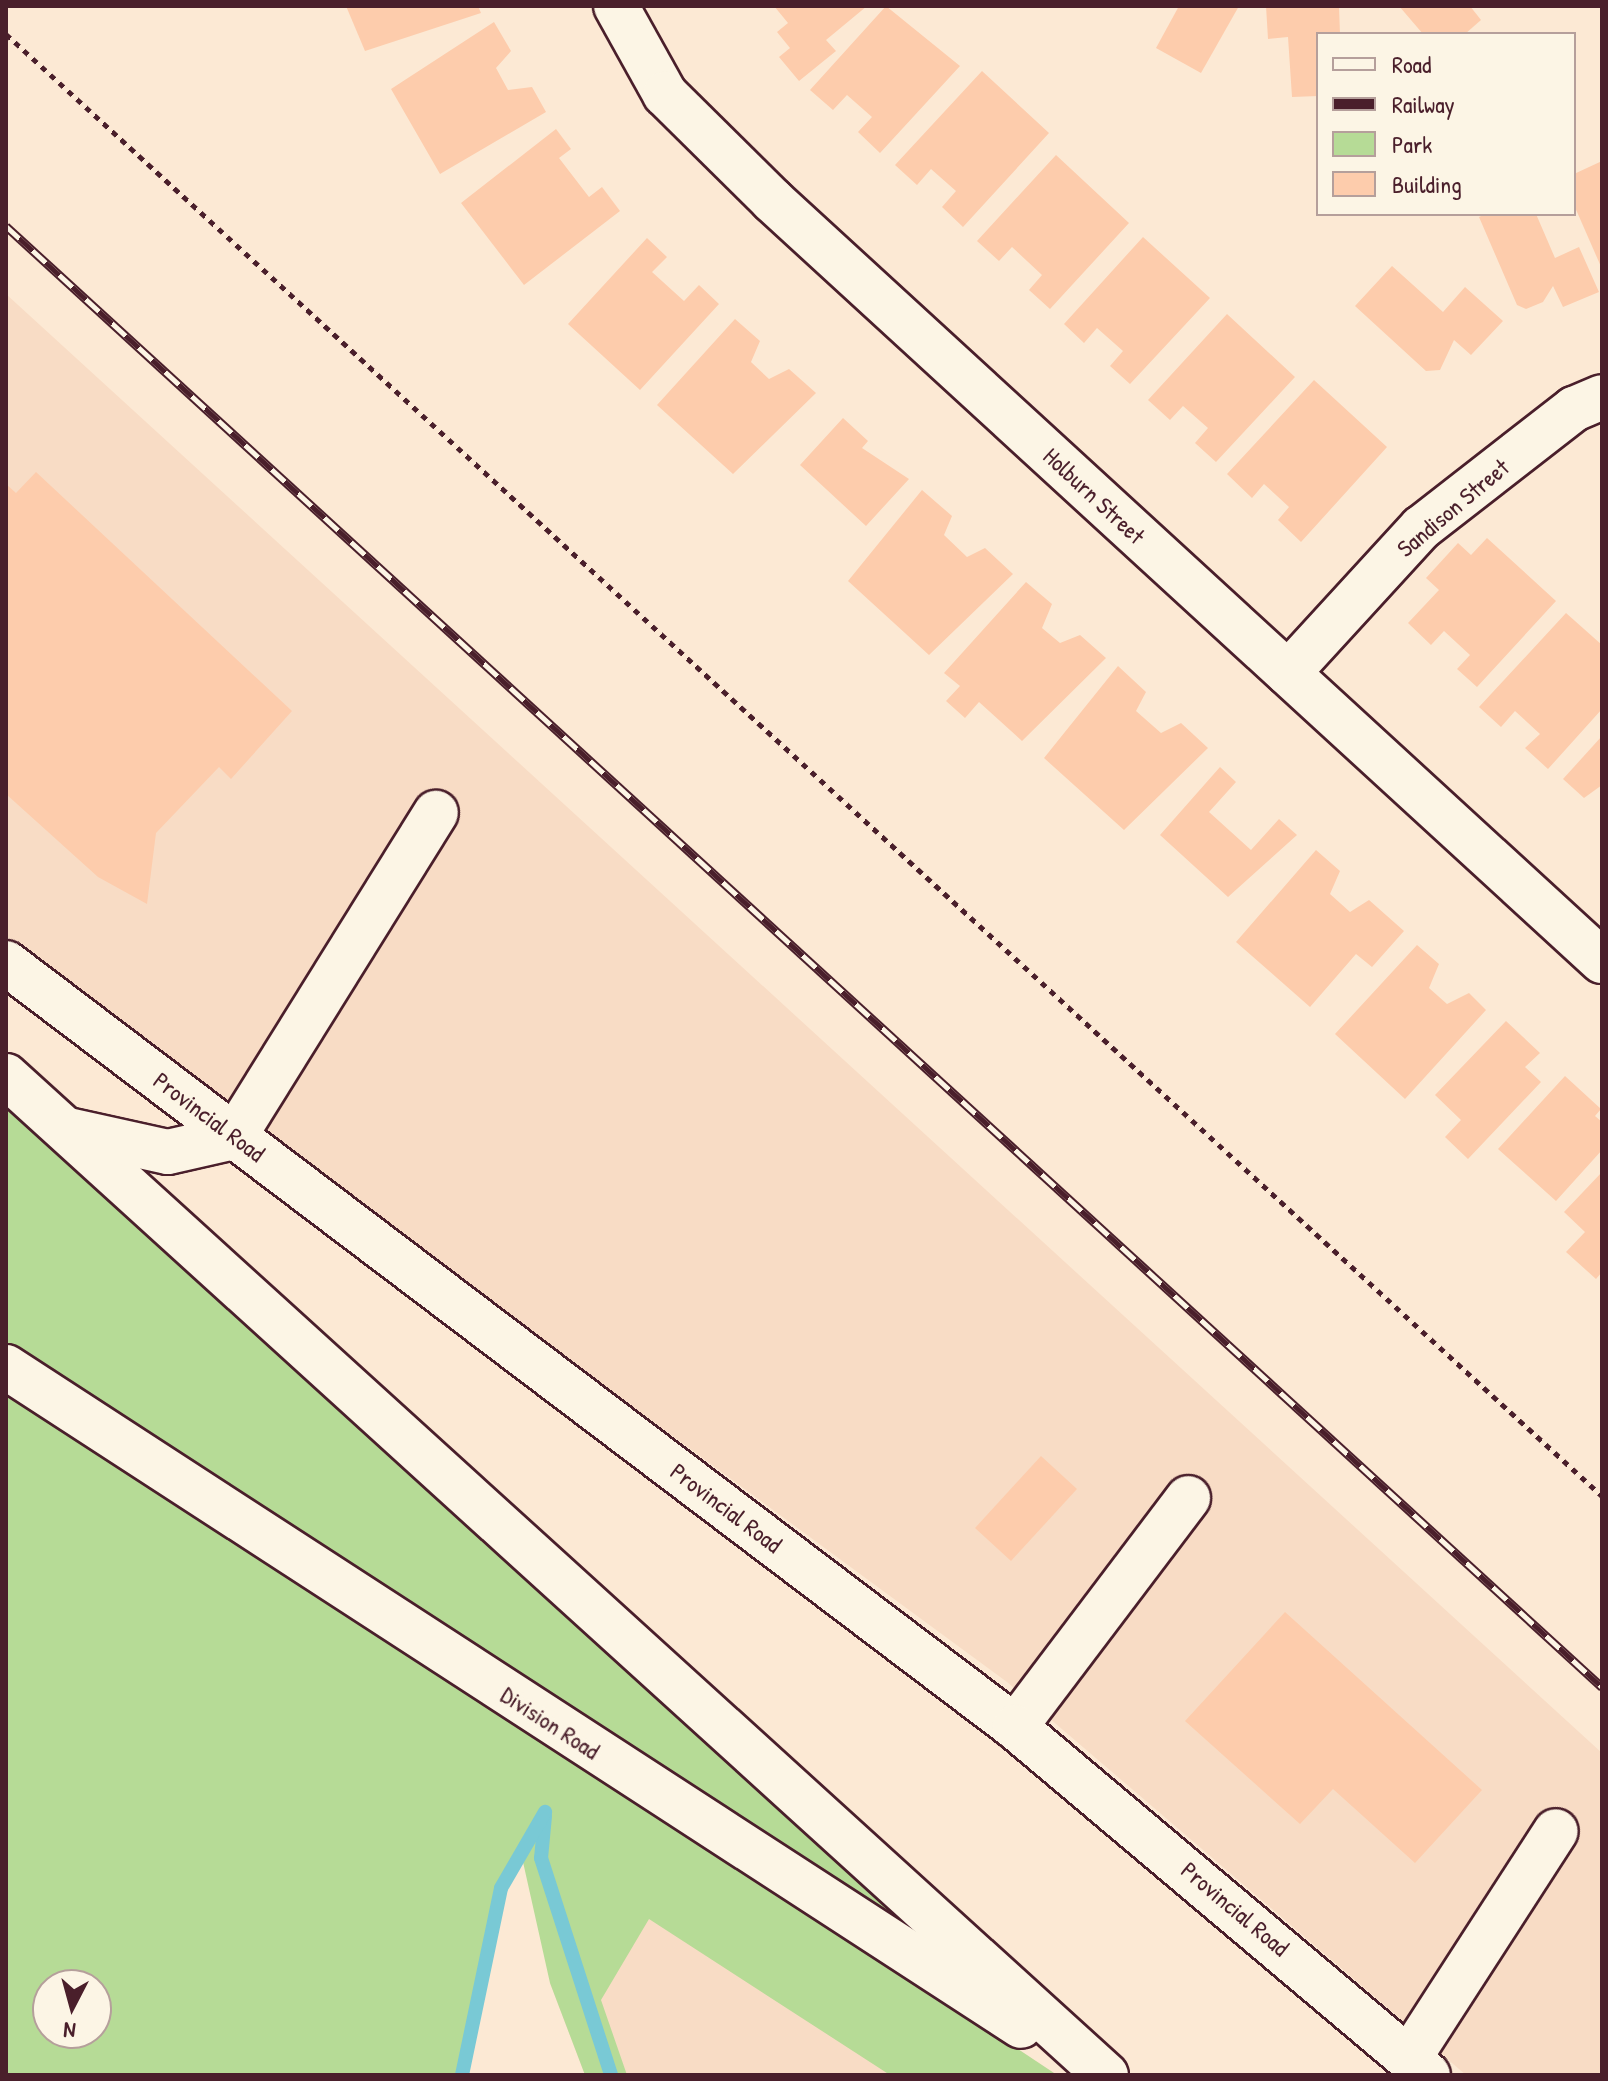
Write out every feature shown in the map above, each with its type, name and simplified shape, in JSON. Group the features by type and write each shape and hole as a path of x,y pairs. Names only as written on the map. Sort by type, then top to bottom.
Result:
{"main road":[{"name":"Holburn Street","path":"616,6 665,94 772,200 1602,961"},
{"name":"Sandison Street","path":"1288,673 1421,528 1574,409 1602,397"},
{"path":"61,1128 168,1152 234,1137 436,813"},
{"name":"Provincial Road","path":"6,963 1015,1727 1418,2066"},
{"path":"6,1076 1106,2075"},
{"name":"Division Road","path":"6,1367 1097,2075"},
{"path":"1015,1727 1188,1498"},
{"path":"1418,2066 1556,1831"}],"path":[{"path":"6,34 1602,1496"}],"shaded area":[{"path":"6,294 1602,1753 1602,2075 1466,2075 1007,1682 195,1085 6,936"},
{"path":"583,1759 1057,2075 585,2075 550,1983"}],"green space":[{"path":"6,1102 1028,2019 6,1344"},
{"path":"6,1389 583,1759 1057,2075 890,2075 649,1919 601,2000 627,2075 585,2075 550,1983 521,1853 501,1888 462,2075 6,2075"}],"building":[{"path":"346,6 478,6 481,13 365,51"},
{"path":"774,6 867,6 826,40 836,51 799,81 779,57 790,48 777,32 788,23"},
{"path":"886,6 960,66 880,153 858,132 872,117 847,95 833,110 810,90"},
{"path":"1179,6 1239,6 1201,73 1156,48"},
{"path":"1266,6 1339,6 1340,32 1316,32 1316,96 1292,97 1288,37 1268,39"},
{"path":"1399,6 1470,6 1481,20 1467,32 1421,32"},
{"path":"494,22 511,51 496,68 508,90 532,87 546,112 440,174 391,89"},
{"path":"982,71 1049,133 963,227 942,207 956,191 931,169 917,185 895,165"},
{"path":"556,129 571,149 559,158 589,197 602,187 620,211 524,285 461,203"},
{"path":"1056,155 1129,223 1050,309 1029,290 1042,275 1012,247 999,261 977,241"},
{"path":"1602,161 1602,269 1576,210 1576,173"},
{"path":"1537,216 1555,258 1579,247 1599,292 1563,307 1553,286 1543,302 1526,309 1517,305 1479,217"},
{"path":"1143,237 1210,298 1130,384 1110,366 1123,351 1097,328 1084,343 1064,324"},
{"path":"647,238 667,257 652,272 684,301 699,285 719,304 640,390 568,324"},
{"path":"1392,266 1443,312 1465,287 1503,321 1471,355 1454,340 1440,370 1426,371 1355,306"},
{"path":"1227,314 1295,377 1216,462 1195,443 1208,428 1183,406 1170,420 1148,400"},
{"path":"735,319 760,341 751,362 769,379 789,369 816,393 733,474 657,405"},
{"path":"1314,380 1387,447 1301,542 1278,520 1289,507 1264,484 1252,498 1227,474"},
{"path":"843,418 868,441 862,448 909,479 866,526 800,465"},
{"path":"36,472 292,711 231,779 219,767 156,833 147,904 98,877 6,794 6,484 16,493"},
{"path":"922,490 952,516 944,535 967,557 985,548 1013,574 929,655 848,581"},
{"path":"1487,538 1556,601 1477,687 1457,669 1470,655 1444,631 1431,645 1408,623 1439,590 1426,578 1458,543 1471,555"},
{"path":"1026,582 1052,604 1042,628 1060,643 1080,635 1106,658 1022,741 979,702 965,718 946,701 960,686 944,673"},
{"path":"1566,613 1602,645 1602,709 1548,769 1525,748 1540,734 1515,711 1501,727 1479,707"},
{"path":"1118,666 1146,692 1136,711 1161,733 1181,723 1208,748 1124,830 1044,758"},
{"path":"1602,736 1602,785 1584,798 1563,779"},
{"path":"1220,767 1236,782 1209,812 1251,850 1279,819 1297,835 1228,897 1160,835"},
{"path":"1316,850 1340,871 1330,894 1350,912 1369,900 1404,931 1372,967 1356,954 1310,1007 1236,942"},
{"path":"1417,945 1439,964 1429,988 1447,1004 1469,993 1486,1010 1405,1099 1335,1034"},
{"path":"1506,1021 1540,1053 1525,1067 1541,1082 1468,1159 1445,1137 1461,1120 1435,1095"},
{"path":"1565,1076 1601,1109 1595,1116 1602,1122 1602,1150 1556,1201 1498,1149"},
{"path":"1602,1172 1602,1272 1596,1279 1566,1252 1585,1232 1564,1212"},
{"path":"1041,1456 1077,1489 1011,1561 975,1528"},
{"path":"1285,1612 1482,1790 1415,1863 1333,1789 1300,1824 1185,1721"}],"waterway":[{"path":"462,2075 501,1888 545,1812"},
{"path":"545,1816 541,1858 611,2075"}],"railway":[{"path":"6,226 1602,1687"}]}
